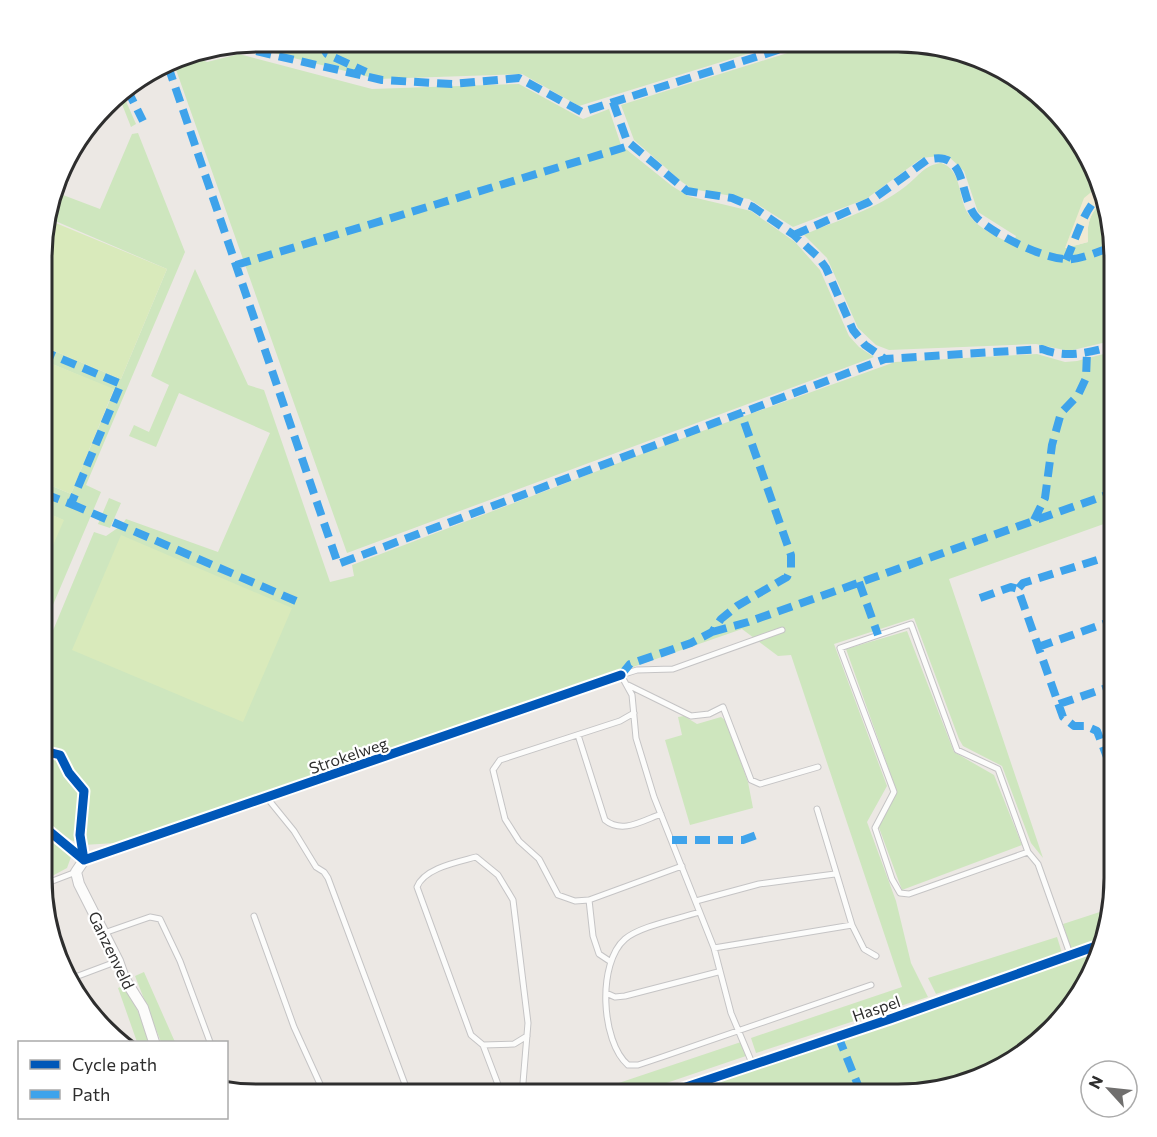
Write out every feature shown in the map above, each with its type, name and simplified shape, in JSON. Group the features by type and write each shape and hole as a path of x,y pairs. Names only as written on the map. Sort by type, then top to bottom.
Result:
{"street":[{"name":"Strokelweg","path":"84,860 625,680"},
{"path":"53,834 84,860 76,872"},
{"name":"Ganzenveld","path":"76,872 124,978 143,1008 154,1041"},
{"name":"Haspel","path":"693,1084 890,1019 1092,947"}],"lane":[{"path":"1028,852 909,894 900,893 892,879 876,828 894,792 840,648 911,624 957,750 998,769 1028,852 1038,864 1071,955"},
{"path":"625,680 637,670 673,669 782,630"},
{"path":"625,680 634,713 636,738 661,814 714,948 718,972 752,1063"},
{"path":"625,680 691,716 709,714 723,707 751,780 760,784 818,767"},
{"path":"634,713 620,721 500,760 493,770 505,819 519,841 539,859 558,895 575,901 589,900 682,866"},
{"path":"578,735 605,820 612,826 622,828 661,814"},
{"path":"267,798 294,831 316,867 328,878 404,1084"},
{"path":"817,809 852,925 864,949 876,956"},
{"path":"498,1084 483,1045 471,1035 417,887 419,880 434,870 476,857 498,875 513,900 519,929 527,1036 523,1084"},
{"path":"53,881 76,872"},
{"path":"696,901 759,884 835,874"},
{"path":"589,900 593,936 599,954 611,962"},
{"path":"699,912 624,940 611,962 606,993 606,1011 612,1042 627,1065 638,1065 871,985"},
{"path":"254,916 298,1036 320,1084"},
{"path":"104,933 150,917 160,919 180,961 210,1041"},
{"path":"714,948 852,925"},
{"path":"78,976 118,961"},
{"path":"606,993 615,997 625,996 718,972"},
{"path":"483,1045 514,1044 527,1036"}],"green space":[{"path":"270,52 754,52 579,106 522,74 377,79"},
{"path":"790,52 925,54 964,63 989,74 1013,87 1034,104 1062,133 1077,156 1093,190 1066,248 1088,242 1090,218 1098,206 1104,245 1104,343 1069,351 1036,344 889,350 876,345 858,328 827,258 804,235 882,202 930,166 941,163 953,172 965,208 973,220 989,232 1013,244 1016,236 978,212 964,171 947,155 922,158 866,199 793,227 749,199 692,189 682,182 634,140 621,105"},
{"path":"239,54 372,89 519,84 583,119 609,109 621,145 672,186 688,196 751,211 795,242 820,270 849,336 859,347 874,357 347,553 176,70 193,63"},
{"path":"126,101 136,124 131,127 122,105"},
{"path":"138,133 185,252 86,485 101,492 53,606 52,546 63,520 52,515 52,486 71,494 114,390 52,364 52,350 121,379 167,269 56,221 56,219 63,195 100,209 132,134"},
{"path":"55,223 167,269 121,379 52,350 52,259"},
{"path":"195,269 248,385 264,390 330,582 354,576 352,565 694,434 895,362 1037,354 1065,362 1104,354 1104,524 949,579 1043,858 1031,843 1002,766 963,746 959,739 914,618 834,644 887,786 867,822 896,901 911,963 928,997 756,1053 751,1038 902,987 791,655 778,656 742,629 245,802 116,843 83,845 71,840 53,828 53,631 94,532 106,536 122,525 126,519 218,552 270,433 179,393 156,447 129,436 134,425 149,432 169,385 151,376"},
{"path":"52,364 114,389 71,494 52,486"},
{"path":"109,498 121,503 110,528 98,524"},
{"path":"52,515 64,520 52,547"},
{"path":"121,535 292,608 243,722 72,650"},
{"path":"907,631 954,752 994,775 1022,845 902,890 878,825 897,792 846,649"},
{"path":"684,716 697,724 721,717 726,721 748,782 753,808 690,825 665,740 682,735 678,717"},
{"path":"53,842 71,857 67,868 53,876"},
{"path":"1102,911 1094,941 1071,950 1063,924"},
{"path":"1057,937 1062,953 936,994 928,978"},
{"path":"1090,953 1070,993 1034,1033 1001,1057 964,1074 938,1081 912,1084 703,1084"},
{"path":"144,972 175,1041 161,1041 135,976"},
{"path":"127,984 150,1041 137,1041 118,988"},
{"path":"741,1042 746,1056 663,1084 616,1084"}],"sand":[{"path":"1093,191 1098,206 1090,219 1088,242 1065,248 1084,198"}],"marked path":[{"path":"260,52 382,80 452,84 519,78 582,112 772,52"},
{"path":"326,52 366,72"},
{"path":"170,73 338,564 885,359 1042,349 1069,354 1104,348"},
{"path":"131,97 143,121"},
{"path":"613,102 627,141 687,191 732,198 753,207 794,235 818,257 826,268 853,330 865,345 885,359"},
{"path":"236,265 632,145"},
{"path":"794,235 869,202 927,160 940,158 950,161 956,168 971,210 977,218 994,231 1018,244 1055,258 1083,257 1104,250"},
{"path":"1066,260 1086,213 1096,199"},
{"path":"1034,520 1045,498 1052,445 1061,413 1078,395 1086,378 1087,352"},
{"path":"52,355 121,384 71,504 52,497"},
{"path":"621,675 630,664 691,643 712,632 721,619 737,606 787,577 791,568 791,555 741,413"},
{"path":"712,632 748,622 1104,496"},
{"path":"71,504 296,601"},
{"path":"1097,560 1023,583 1018,589 1063,717 1074,726 1086,726 1097,731 1104,749"},
{"path":"859,582 878,635"},
{"path":"980,598 1011,587 1018,589"},
{"path":"1038,647 1104,624"},
{"path":"1059,704 1104,689"},
{"path":"672,840 743,840 762,833"},
{"path":"838,1036 858,1084"}],"cycle path":[{"path":"53,834 84,860 621,675"},
{"path":"53,753 60,755 69,773 84,791 80,835 84,860"},
{"path":"695,1084 890,1019 1092,947"}]}
